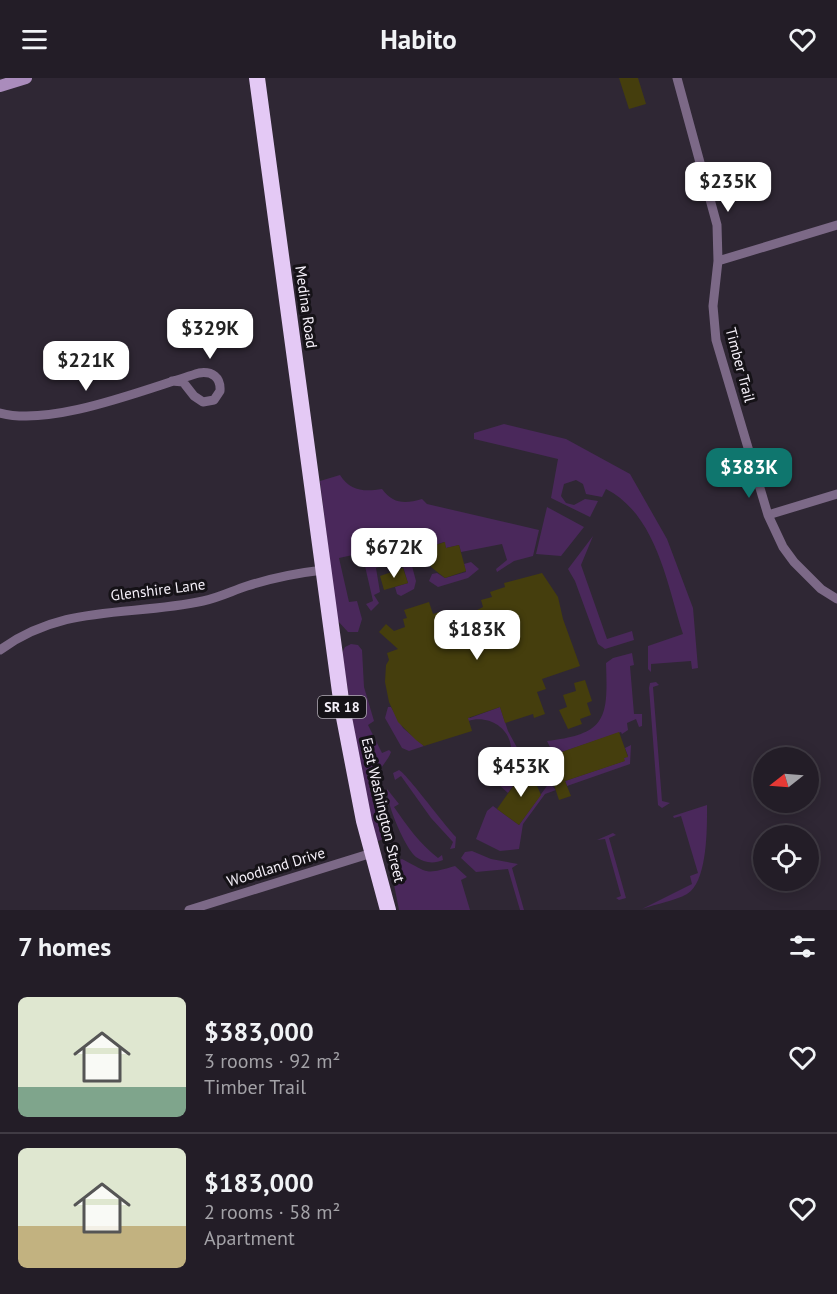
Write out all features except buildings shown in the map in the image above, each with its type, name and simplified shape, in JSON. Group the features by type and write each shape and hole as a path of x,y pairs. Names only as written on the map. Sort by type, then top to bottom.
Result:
{"highway":[{"name":"Medina Road","path":"257,78 319,540"},
{"name":"East Washington Street","path":"319,540 342,707 372,853 388,910"}],"street":[{"path":"0,86 26,78"},
{"name":"Timber Trail","path":"677,78 717,225 718,261 713,306 716,340 768,515 783,547 794,562 821,589 837,599"},
{"path":"718,261 837,225"},
{"path":"0,413 24,417 60,414 172,381 210,373 219,380 220,391 214,400 204,402 194,396 183,382 172,381"},
{"path":"768,515 837,494"},
{"name":"Glenshire Lane","path":"0,650 31,631 65,619 112,610 179,606 216,598 274,578 323,570"},
{"name":"Woodland Drive","path":"189,910 372,853"}],"shaded area":[{"path":"504,424 566,439 630,474 667,539 693,608 698,668 692,669 691,661 651,664 651,672 648,669 648,646 683,634 658,553 649,533 637,516 623,501 606,489 602,497 586,494 583,484 576,480 564,484 561,496 566,503 574,505 585,499 598,501 590,517 551,498 558,459 474,439 474,433"},
{"path":"340,475 353,487 363,490 382,489 390,498 400,502 422,499 427,504 539,530 533,556 514,561 497,572 496,569 507,560 502,544 461,552 459,545 446,548 444,542 423,549 427,561 417,564 413,550 408,551 416,581 414,589 401,596 397,594 395,587 408,583 401,560 376,568 380,592 374,595 379,603 371,611 366,604 373,601 362,553 339,558 349,602 357,601 362,619 358,632 348,632 337,620 320,481"},
{"path":"547,507 584,527 561,556 536,554"},
{"path":"593,536 581,565 607,639 632,631 634,640 605,649 598,644 575,581 568,569"},
{"path":"471,562 479,569 468,578 438,587 429,581 432,574 437,573 445,578 466,572 464,564"},
{"path":"351,644 358,645 362,650 364,687 374,721 368,725 382,753 389,750 391,752 376,780 376,796 388,833 385,839 377,841 366,804 342,653 345,647"},
{"path":"632,653 634,665 630,666 634,714 642,714 642,726 639,727 636,719 627,723 628,730 622,734 621,732 556,754 541,753 540,750 550,747 547,741 582,734 593,728 600,720 604,710 606,663 613,658"},
{"path":"656,682 659,685 653,687 662,801 670,803 662,808 658,805 649,688 650,683"},
{"path":"388,707 391,707 403,728 424,746 409,751 402,748 385,718"},
{"path":"500,707 508,731 527,766 508,793 499,785 511,755 509,738 505,731 492,722 476,719 468,721 467,716 470,718"},
{"path":"631,745 630,764 567,786 565,781 624,761 624,758 628,756 625,748"},
{"path":"399,770 456,837 455,848 450,849 453,842 431,818 401,776 395,780 393,773"},
{"path":"549,783 556,790 545,794 523,824 519,849 500,851 476,839 487,811 493,806 519,825"},
{"path":"387,789 399,804 394,807 409,828 438,858 442,855 443,860 426,862 412,852 393,814"},
{"path":"707,805 703,866 694,887 687,894 671,901 642,909 692,884 690,876 698,873 681,816 674,818 673,816"},
{"path":"613,833 616,835 609,838 626,898 619,900 616,898 621,896 605,839 597,840"},
{"path":"472,851 491,859 518,864 512,868 524,910 520,910 508,869 476,872 461,858 465,852"},
{"path":"402,859 427,871 455,866 467,877 461,880 470,910 399,910 390,864"}]}
